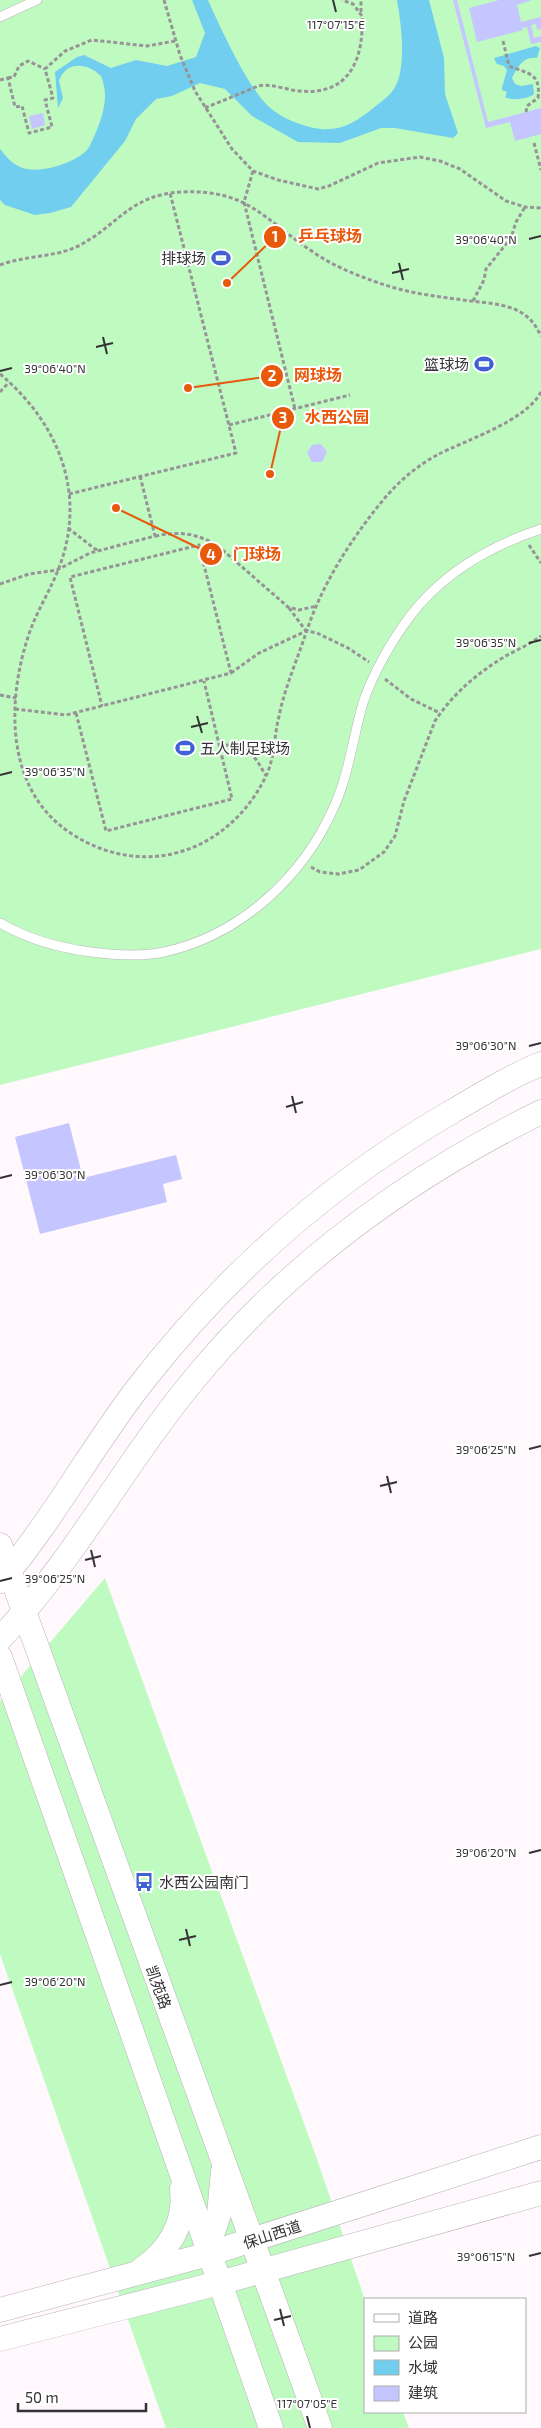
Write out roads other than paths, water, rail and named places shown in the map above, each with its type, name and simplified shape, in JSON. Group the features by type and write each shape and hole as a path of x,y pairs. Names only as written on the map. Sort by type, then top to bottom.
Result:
{"main road":[{"path":"18,1707 11,1604 38,1535 93,1450 139,1386 180,1335 229,1283 282,1233 344,1182 414,1134 541,1064"},
{"path":"49,1678 44,1643 46,1609 68,1557 196,1377 245,1322 294,1274 380,1205 488,1139 541,1112"},
{"name":"凯苑路","path":"0,1545 11,1604 49,1678 221,2159 253,2240 320,2428"},
{"path":"11,1604 68,1557"},
{"path":"0,1657 271,2428"},
{"name":"保山西道","path":"0,2310 136,2274 253,2240 541,2147"},
{"path":"143,2302 182,2282 196,2270 208,2253 222,2201 221,2159"},
{"path":"136,2274 162,2254 174,2236 181,2213 183,2195 180,2170"},
{"name":"保山西道","path":"0,2339 219,2283 263,2269 541,2193"}],"lane":[{"path":"0,18 37,0"},
{"path":"0,923 43,942 71,949 105,954 163,952 192,944 222,931 246,916 286,882 302,862 334,807 344,779 363,702 377,670 411,615 435,587 463,565 541,529"}],"water":[{"path":"192,0 208,0 243,70 268,106 282,116 297,123 320,129 330,129 340,128 358,119 393,90 400,74 402,53 397,0 429,0 444,58 445,94 458,133 453,138 395,128 381,128 340,143 298,142 252,116 225,89 200,83 172,96 156,99 136,119 125,141 71,207 35,215 5,205 0,200 0,149 11,161 20,167 36,170 54,167 71,161 86,151 99,124 105,100 104,84 101,76 84,66 72,67 67,70 62,74 59,81 63,98 58,108 55,72 77,57 84,55 111,68 136,60 167,66 196,57 205,33"},
{"path":"536,46 540,48 537,58 524,61 512,78 515,84 521,86 533,84 534,94 520,99 505,97 507,92 502,90 502,88 507,70 504,66 497,64 494,58"}],"place":[{"name":"排球场","path":"221,258"},
{"name":"乒乓球场","path":"227,283"},
{"name":"篮球场","path":"484,364"},
{"name":"网球场","path":"188,388"},
{"name":"水西公园","path":"270,474"},
{"name":"‌门球场‌","path":"116,508"},
{"name":"五人制足球场","path":"185,748"},
{"name":"水西公园南门","path":"144,1882"}]}
